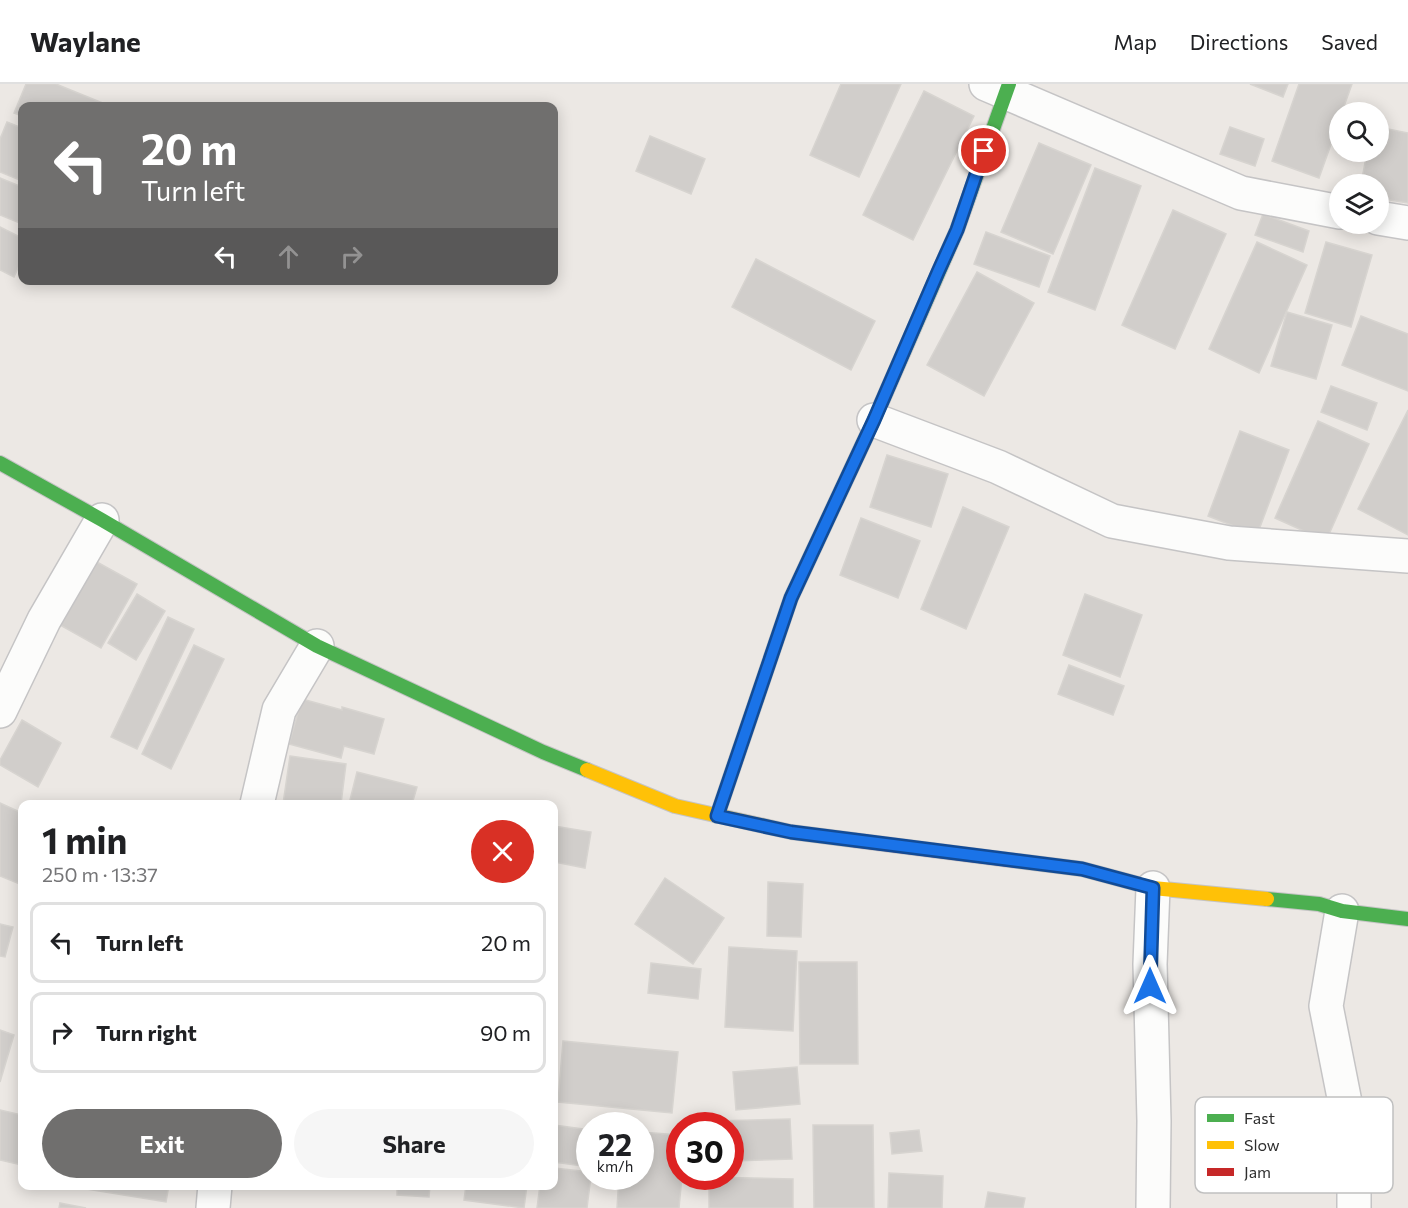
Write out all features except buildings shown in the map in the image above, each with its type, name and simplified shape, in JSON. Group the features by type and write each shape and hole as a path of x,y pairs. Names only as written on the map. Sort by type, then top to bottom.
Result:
{"street":[{"path":"717,816 791,598 874,420 957,230 1000,87 1241,193 1329,210"},
{"path":"1389,220 1408,223"},
{"path":"874,420 998,467 1112,521 1229,543 1408,556"},
{"path":"0,464 102,520 317,646 543,752 675,806 791,832 1082,869 1153,888 1319,904 1342,911 1408,920"},
{"path":"0,711 44,620 102,520"},
{"path":"258,800 279,710 317,646"},
{"path":"1153,888 1150,964 1154,1121 1153,1208"},
{"path":"1342,911 1326,1006 1344,1097"},
{"path":"213,1208 215,1190"}],"traffic: fast":[{"path":"717,816 791,598 874,420 957,230 1009,84"},
{"path":"0,463 317,646 543,752 587,770"},
{"path":"1267,899 1319,904 1342,911 1408,919"}],"traffic: slow":[{"path":"587,770 675,806 791,832 853,840"},
{"path":"1018,861 1082,869 1153,888 1267,899"}],"traffic: jam":[{"path":"853,840 1018,861"}],"route":[{"path":"984,151 957,230 874,420 791,598 717,816 791,832 1082,869 1153,888 1150,986"}]}
